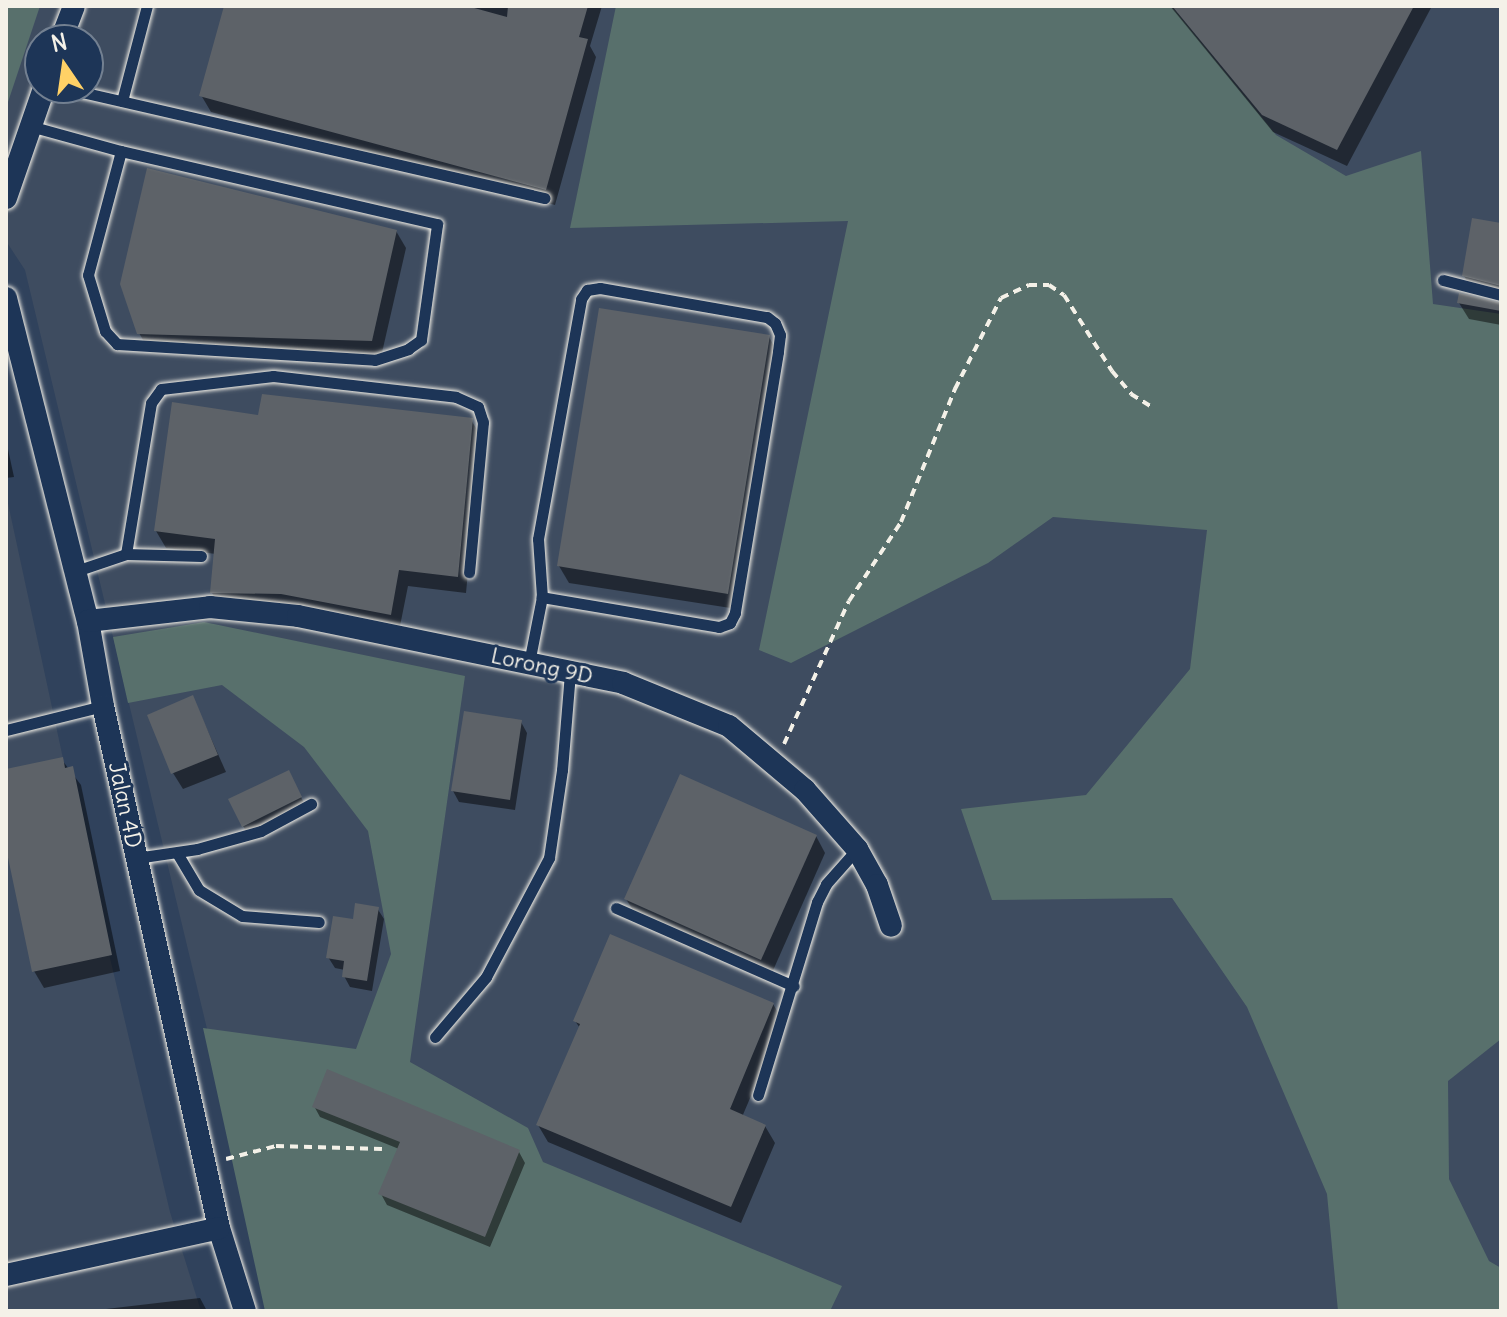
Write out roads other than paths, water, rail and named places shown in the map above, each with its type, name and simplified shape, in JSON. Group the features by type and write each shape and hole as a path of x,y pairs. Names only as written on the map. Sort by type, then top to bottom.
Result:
{"street":[{"path":"6,198 38,104"},
{"name":"Jalan 4D","path":"6,298 88,621 103,706 219,1228 245,1311"},
{"name":"Lorong 9D","path":"88,621 210,607 269,613 623,683 729,726 805,790 857,849 877,885 891,926"},
{"path":"6,1275 219,1228"}],"lane":[{"path":"122,101 147,6"},
{"path":"104,97 545,198"},
{"path":"30,126 121,151 437,224 421,340 408,349 375,360 117,344 105,331 88,275 121,151"},
{"path":"1443,280 1501,295"},
{"path":"529,663 542,597 538,539 581,299 587,290 600,288 767,317 775,323 780,335 778,352 735,613 730,623 719,627 542,597"},
{"path":"126,554 151,403 161,389 273,376 456,397 478,407 483,422 469,572"},
{"path":"76,571 126,554 201,556"},
{"path":"435,1037 486,977 549,858 562,770 570,672"},
{"path":"6,730 103,706"},
{"path":"136,858 177,853 261,831 311,804"},
{"path":"758,1095 794,986 817,902 826,884 857,849"},
{"path":"177,853 199,890 242,916 319,922"},
{"path":"616,908 794,986"}]}
